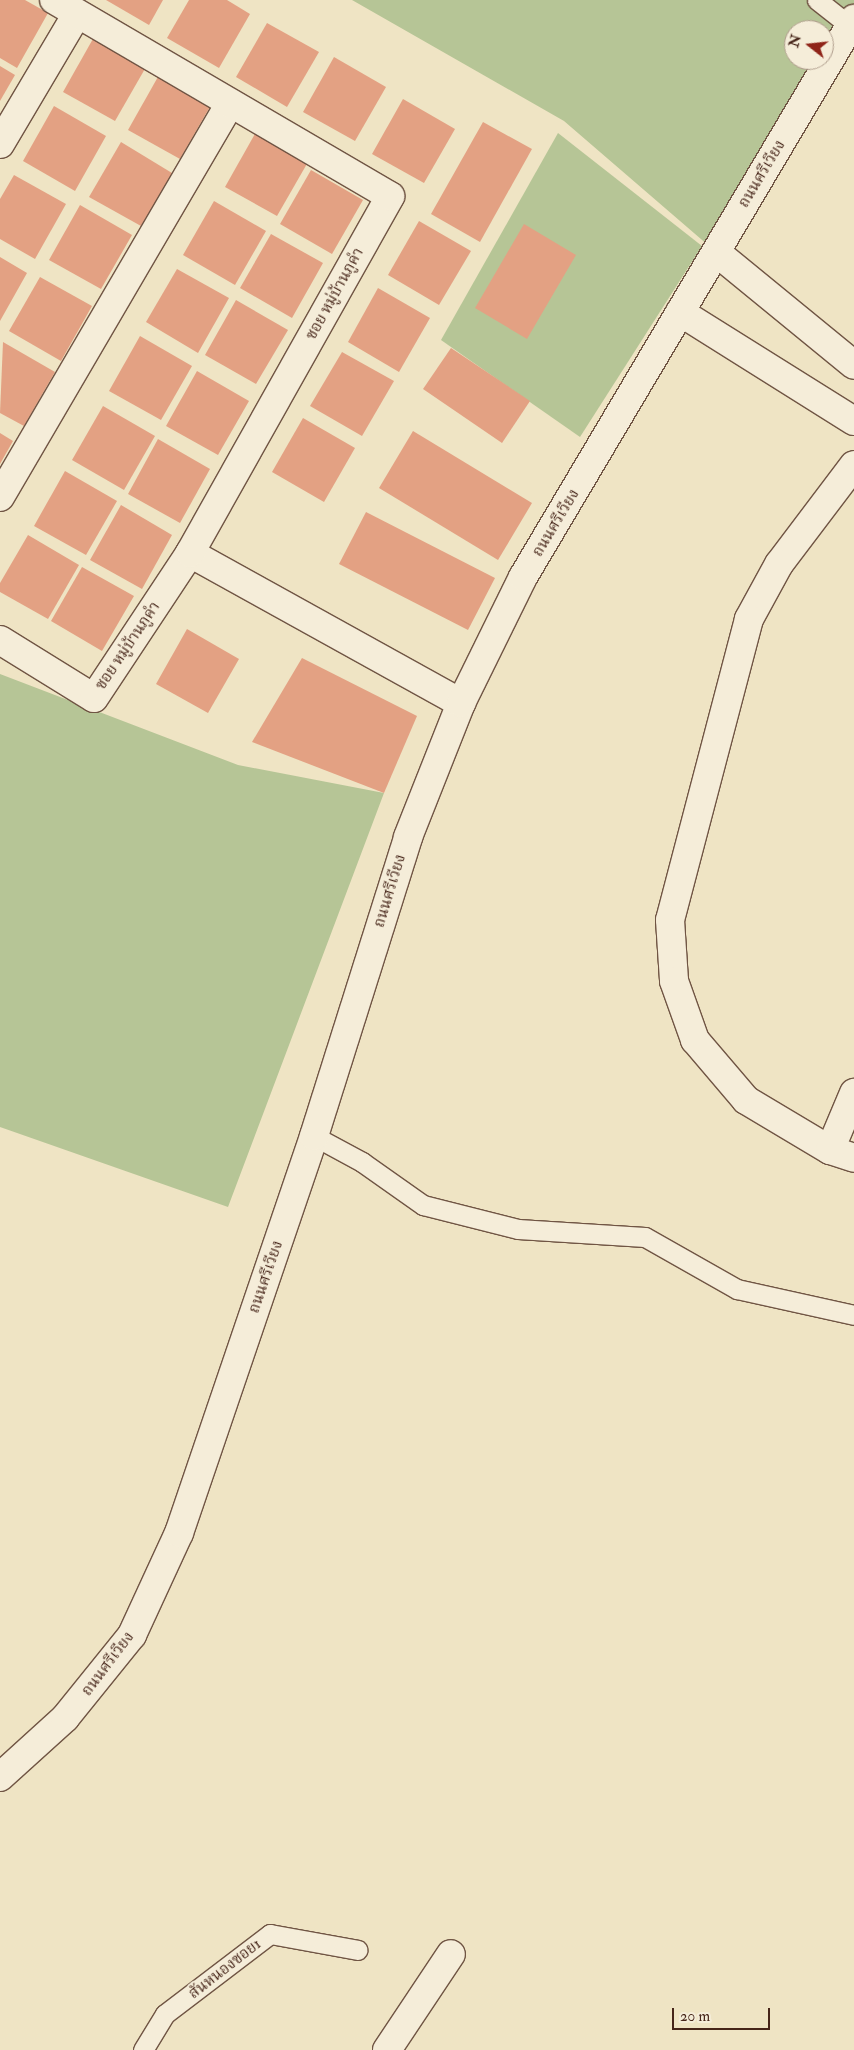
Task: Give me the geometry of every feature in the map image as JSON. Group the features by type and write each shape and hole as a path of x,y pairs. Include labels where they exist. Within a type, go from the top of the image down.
{"street":[{"name":"ซอย หมู่บ้านภูคำ","path":"0,640 94,698 190,553 390,196 54,0"},
{"path":"0,144 77,14"},
{"name":"ถนนศรีเวียง","path":"0,1777 65,1718 132,1634 179,1533 314,1136 408,837 461,703 523,577 853,22"},
{"path":"0,497 230,103"},
{"path":"716,252 854,365"},
{"path":"680,312 854,421"},
{"path":"854,465 779,564 749,619 670,920 674,981 695,1040 746,1100 842,1154 854,1092"},
{"path":"190,553 461,703"},
{"path":"387,2050 452,1954"}],"lane":[{"path":"818,0 853,22"},
{"path":"314,1136 362,1162 423,1205 518,1229 645,1237 737,1289 854,1316"},
{"name":"สันหนองซอย1","path":"143,2050 166,2014 270,1934 358,1950"}],"green space":[{"path":"352,0 854,0 854,19 834,53 834,20 784,20 784,70 824,70 716,252 564,121"},
{"path":"558,133 702,246 580,437 441,340"},
{"path":"0,674 238,765 384,793 228,1207 0,1127"}],"building":[{"path":"0,0 25,0 48,13 17,68 0,58"},
{"path":"106,0 163,0 149,25"},
{"path":"189,0 227,0 250,14 219,68 167,38"},
{"path":"267,23 319,52 287,107 236,77"},
{"path":"94,37 146,67 115,121 63,92"},
{"path":"334,57 386,87 355,141 303,112"},
{"path":"0,66 15,75 0,101"},
{"path":"159,75 211,105 180,159 128,130"},
{"path":"403,99 455,129 424,183 372,154"},
{"path":"54,106 106,136 75,191 23,161"},
{"path":"483,122 532,149 480,242 431,214"},
{"path":"256,132 308,162 277,216 225,187"},
{"path":"121,142 172,173 141,226 89,197"},
{"path":"311,170 363,200 332,254 280,224"},
{"path":"14,175 66,204 35,259 0,239 0,199"},
{"path":"214,201 266,231 235,285 183,255"},
{"path":"80,205 132,235 101,289 49,260"},
{"path":"419,221 471,251 439,305 388,275"},
{"path":"524,224 576,255 527,339 475,308"},
{"path":"271,234 323,263 292,318 240,288"},
{"path":"0,257 27,273 0,321"},
{"path":"177,269 229,298 198,353 146,322"},
{"path":"40,277 92,306 61,361 9,331"},
{"path":"378,288 430,318 399,372 348,342"},
{"path":"236,300 288,330 256,384 205,355"},
{"path":"140,336 192,366 161,420 109,391"},
{"path":"3,342 55,372 24,426 0,413"},
{"path":"451,348 530,401 502,443 423,389"},
{"path":"342,352 394,381 362,436 310,406"},
{"path":"197,371 249,401 218,455 166,426"},
{"path":"103,406 155,436 124,490 72,460"},
{"path":"303,418 355,448 324,502 272,472"},
{"path":"413,431 532,503 498,560 379,488"},
{"path":"0,433 13,441 0,464"},
{"path":"158,439 210,469 180,523 128,494"},
{"path":"65,471 117,501 86,555 34,526"},
{"path":"121,505 172,535 142,589 90,560"},
{"path":"366,512 495,578 468,630 339,564"},
{"path":"28,535 79,565 48,619 0,592 0,583"},
{"path":"82,567 134,596 102,651 51,621"},
{"path":"187,629 239,659 208,713 156,684"},
{"path":"302,658 417,716 384,793 252,742"}]}
